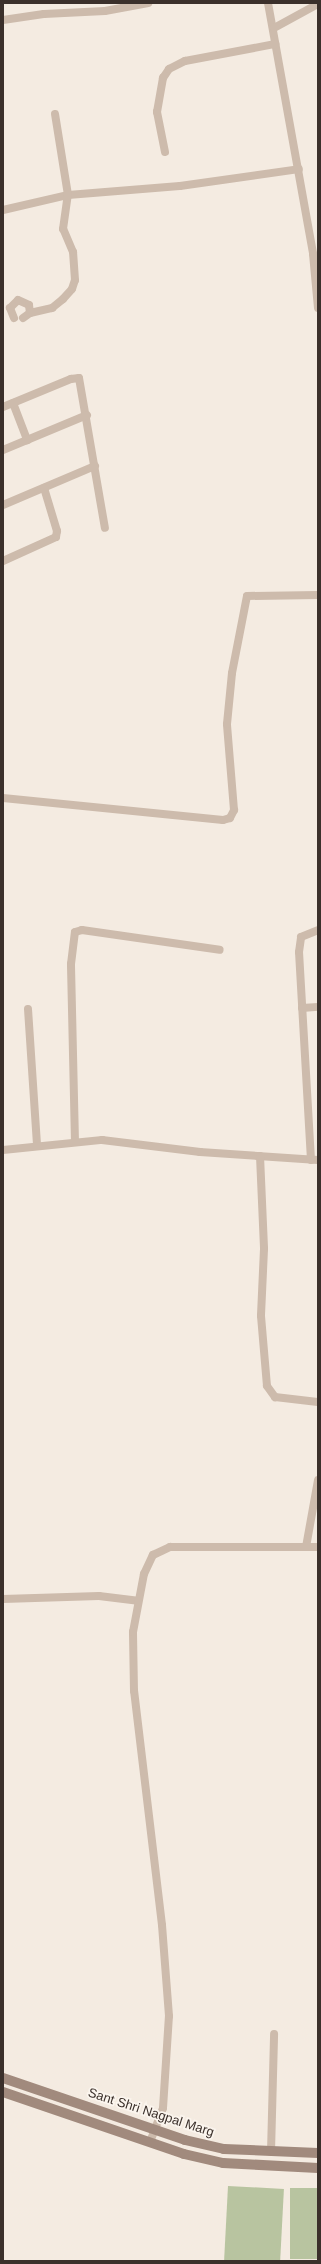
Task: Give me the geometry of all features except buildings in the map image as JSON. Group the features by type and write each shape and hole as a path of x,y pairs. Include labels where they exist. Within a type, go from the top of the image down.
{"street":[{"path":"3,20 44,14 105,12 148,3"},
{"path":"268,3 274,28 275,44 299,169 315,267 318,308"},
{"path":"274,28 318,4"},
{"path":"165,152 157,112 161,82 169,69 184,60 275,44"},
{"path":"14,318 10,308 18,300 29,305 27,315 52,308 68,294 75,280 73,252 64,229 68,196 55,114"},
{"path":"3,210 68,196 180,186 299,169"},
{"path":"3,407 78,377 81,382 87,415 105,528"},
{"path":"13,403 27,440"},
{"path":"3,450 87,415"},
{"path":"3,505 95,466"},
{"path":"3,561 56,537 57,531 44,488"},
{"path":"3,798 223,820 230,818 234,810 227,717 232,673 247,596 318,595"},
{"path":"75,1142 72,964 75,932 82,930 220,950"},
{"path":"3,1150 75,1142 117,1141 200,1152 314,1160 302,1008 300,940 305,934 318,930"},
{"path":"302,1008 318,1007"},
{"path":"28,1009 36,1146"},
{"path":"260,1156 264,1249 261,1316 267,1386 274,1397 318,1402"},
{"path":"306,1547 318,1480"},
{"path":"150,2142 155,2130 166,2090 169,2016 162,1925 134,1691 132,1655 138,1601 149,1560 162,1548 178,1546 318,1547"},
{"path":"3,1599 99,1596 138,1601"},
{"path":"271,2152 274,2034"},
{"name":"Sant Shri Nagpal Marg","path":"3,2078 155,2130 224,2149 318,2153"},
{"name":"Sant Shri Nagpal Marg","path":"3,2092 184,2154 223,2163 318,2168"}],"green space":[{"path":"228,2186 284,2189 280,2261 224,2261"},
{"path":"290,2188 318,2188 318,2259 290,2259"}]}
